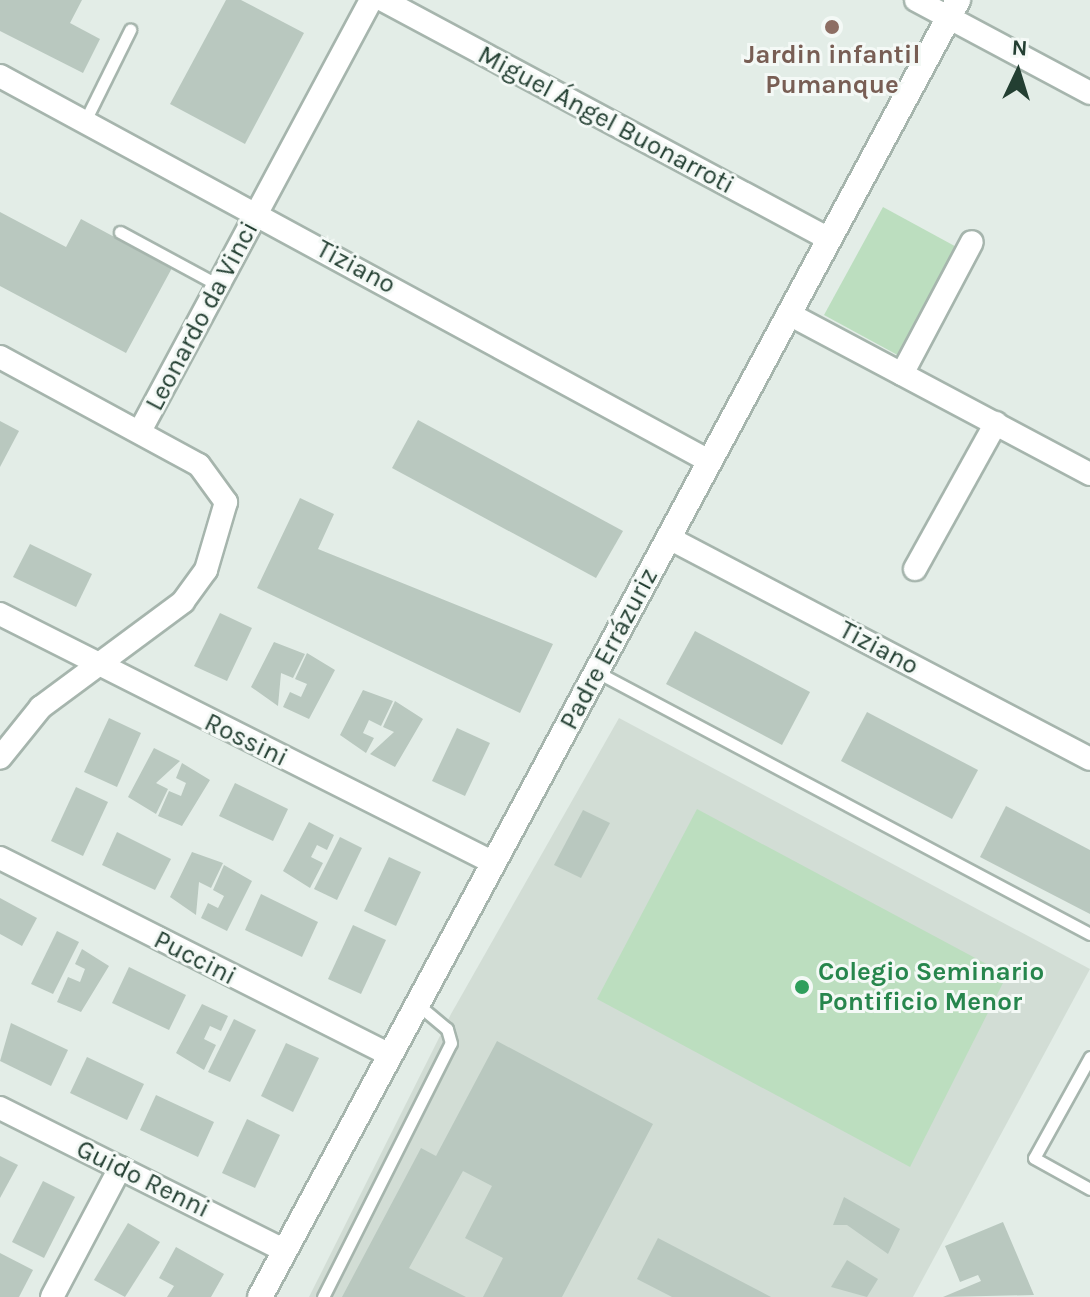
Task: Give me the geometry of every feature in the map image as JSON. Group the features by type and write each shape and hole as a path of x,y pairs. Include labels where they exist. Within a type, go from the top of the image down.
{"street":[{"name":"Leonardo da Vinci","path":"0,758 30,717 101,667 183,602 225,524 217,485 140,431 371,0"},
{"name":"Miguel Ángel Buonarroti","path":"383,0 829,239"},
{"path":"916,0 953,9 1090,93"},
{"name":"Padre Errázuriz","path":"260,1297 953,9"},
{"name":"Tiziano","path":"0,76 709,461"},
{"path":"902,374 972,242"},
{"path":"789,314 1089,472"},
{"path":"0,357 140,431"},
{"path":"915,569 996,423"},
{"name":"Tiziano","path":"669,538 1090,759"},
{"name":"Rossini","path":"0,614 494,863"},
{"name":"Puccini","path":"0,858 390,1055"},
{"name":"Guido Renni","path":"0,1108 285,1251"},
{"path":"52,1297 120,1168"}],"lane":[{"path":"85,121 130,30"},
{"path":"120,232 218,285"},
{"path":"596,672 1090,934"},
{"path":"323,1297 451,1043 447,1029 417,1004"},
{"path":"1090,1057 1034,1158 1090,1189"}],"shaded area":[{"name":"Colegio Seminario Pontificio Menor","path":"619,718 1090,969 913,1297 309,1297 451,1014"}],"green space":[{"path":"883,207 962,250 903,358 824,315"},
{"name":"Colegio Seminario Pontificio Menor","path":"697,809 1007,975 910,1167 597,999"}],"building":[{"path":"0,0 82,0 70,23 100,39 83,73 0,31"},
{"path":"226,0 241,0 304,33 245,144 170,104"},
{"path":"0,212 66,247 81,219 172,268 126,353 0,286"},
{"path":"418,420 623,531 596,578 392,468"},
{"path":"0,421 19,431 0,467"},
{"path":"300,498 334,514 318,549 553,644 520,713 257,588"},
{"path":"30,544 92,574 76,607 13,577"},
{"path":"220,613 252,628 227,681 194,666"},
{"path":"695,631 810,692 782,745 666,684"},
{"path":"274,642 305,654 293,678 281,673 278,706 251,687"},
{"path":"307,653 335,670 309,719 283,707 290,692 301,697 307,684 295,679"},
{"path":"363,690 393,701 381,726 369,720 363,733 374,738 366,753 340,735"},
{"path":"395,701 423,719 395,767 370,754 394,732 383,727"},
{"path":"867,712 978,770 952,819 841,761"},
{"path":"109,718 141,733 117,787 84,772"},
{"path":"457,728 490,743 465,796 432,781"},
{"path":"154,748 180,761 156,783 168,789 156,814 128,797"},
{"path":"182,763 210,780 182,826 158,816 169,791 181,796 186,783 176,778"},
{"path":"235,783 288,809 273,841 219,816"},
{"path":"76,787 108,802 83,856 51,841"},
{"path":"1006,806 1090,850 1090,914 980,857"},
{"path":"583,810 610,823 581,878 554,865"},
{"path":"309,822 334,835 327,850 317,845 311,857 323,863 310,888 283,871"},
{"path":"117,832 171,859 155,890 102,865"},
{"path":"340,837 362,848 337,900 314,889"},
{"path":"192,852 223,863 211,888 199,882 196,915 170,897"},
{"path":"389,857 421,872 396,926 364,911"},
{"path":"224,865 252,881 227,931 201,918 208,903 218,908 224,896 213,890"},
{"path":"261,894 318,922 302,957 245,930"},
{"path":"0,898 37,918 22,946 0,934"},
{"path":"353,925 386,940 361,994 328,979"},
{"path":"57,931 79,942 53,994 31,984"},
{"path":"82,949 109,966 81,1012 57,1002 68,977 80,982 85,969 75,964"},
{"path":"129,967 186,995 169,1030 112,1003"},
{"path":"202,1004 228,1016 221,1031 210,1026 204,1039 216,1045 204,1070 176,1053"},
{"path":"234,1019 256,1030 230,1082 208,1072"},
{"path":"11,1023 68,1050 51,1086 0,1061"},
{"path":"497,1041 653,1124 562,1297 483,1297 503,1258 465,1238 492,1186 463,1171 409,1268 466,1297 342,1297 421,1148 436,1156"},
{"path":"286,1043 319,1058 293,1112 261,1096"},
{"path":"87,1057 144,1084 127,1120 70,1093"},
{"path":"156,1095 214,1122 198,1157 140,1130"},
{"path":"247,1119 280,1135 255,1188 222,1173"},
{"path":"0,1156 18,1165 0,1198"},
{"path":"43,1181 75,1197 44,1258 12,1242"},
{"path":"844,1197 900,1229 888,1254 847,1225 833,1225"},
{"path":"1003,1222 1034,1295 943,1297 981,1281 978,1275 960,1282 945,1246"},
{"path":"128,1223 160,1242 125,1297 94,1280"},
{"path":"658,1238 771,1297 672,1297 637,1279"},
{"path":"176,1247 224,1274 211,1297 167,1297 174,1286 159,1278"},
{"path":"0,1253 33,1270 19,1297 0,1297"},
{"path":"847,1260 878,1279 867,1297 831,1287"}],"place":[{"name":"Jardin infantil Pumanque","path":"832,27"},
{"name":"Colegio Seminario Pontificio Menor","path":"802,987"}]}
